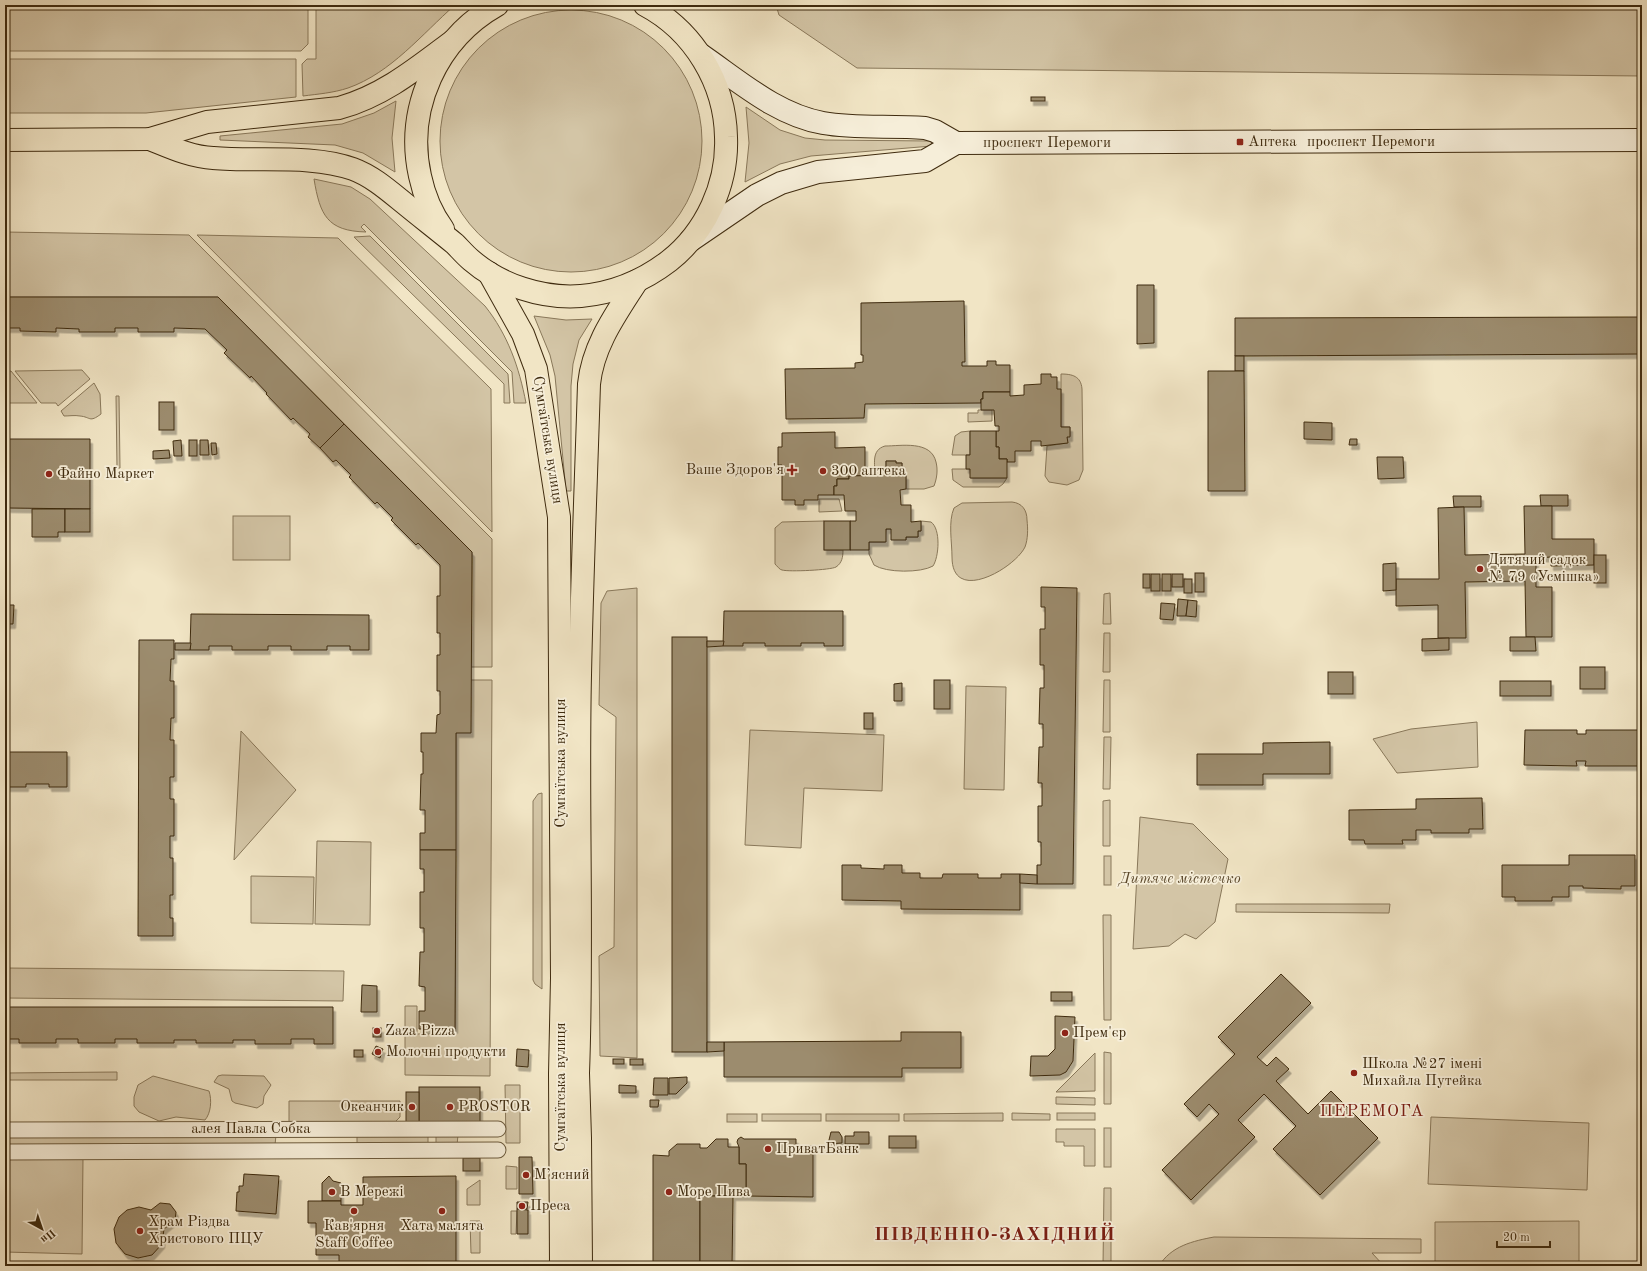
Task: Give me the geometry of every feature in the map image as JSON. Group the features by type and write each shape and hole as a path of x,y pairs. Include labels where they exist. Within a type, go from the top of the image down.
{"main road":[{"path":"5,140 150,140 207,122 332,109 358,103 396,82 452,41 468,25 497,5"},
{"path":"150,140 200,157 320,162 352,169 378,182 455,245 471,260 489,273 515,286 551,295 573,296 595,295 617,290 657,270 674,257 690,241 703,223 713,204 724,168 726,139 724,116 720,95 712,74 701,55 687,38 671,22 645,5"},
{"path":"452,41 439,59 421,100 417,121 416,143 422,187 438,221 455,245"},
{"path":"701,55 766,100 798,117 838,125 925,128 935,131 956,143"},
{"name":"проспект Перемоги","path":"956,143 1642,140"},
{"path":"690,241 756,195 781,183 818,172 925,161 956,143"},
{"name":"Сумгаїтська вулиця","path":"489,273 524,334 536,369 559,517 562,978 560,1074 561,1266"},
{"name":"Сумгаїтська вулиця","path":"581,1266 578,1073 580,683 584,582 582,536 589,384 591,367 596,350 614,317 637,281"}],"street":[{"name":"алея Павла Собка","path":"5,1130 498,1129"},
{"name":"алея Павла Собка","path":"5,1152 498,1150"}],"green space":[{"path":"5,5 308,5 308,44 301,51 5,51"},
{"path":"316,5 455,5 405,52 378,73 348,88 303,96 302,64 307,59 316,59"},
{"path":"776,5 1642,5 1642,76 857,68 779,15"},
{"path":"558,10 584,10 609,15 633,25 654,39 664,48 673,58 687,79 697,103 702,128 702,154 697,179 687,203 673,224 664,234 654,243 633,257 609,267 584,272 558,272 533,267 509,257 488,243 469,224 455,203 445,179 440,154 440,128 445,103 455,79 469,58 488,39 509,25 533,15"},
{"path":"5,59 296,59 296,97 146,113 5,113"},
{"path":"396,101 392,138 395,172 363,153 335,145 220,140 220,136 342,124 374,113"},
{"path":"746,107 780,130 805,138 825,140 931,141 932,146 811,156 780,164 745,182 749,143"},
{"path":"314,179 351,187 370,199 485,306 500,328 512,352 526,403 514,403 512,372 364,224 361,227 366,232 353,231 342,228 328,219 319,202"},
{"path":"5,232 189,235 492,539 492,667 471,667 472,552 218,297 5,297"},
{"path":"197,235 338,238 491,389 492,532"},
{"path":"370,236 508,374 510,403 504,403 504,384 354,237"},
{"path":"534,316 566,320 592,319 579,340 573,364 571,386 571,491 566,491 555,376 550,355"},
{"path":"82,370 90,379 58,406 56,403 41,403 15,371"},
{"path":"11,371 37,403 8,403 5,405 5,372"},
{"path":"1061,374 1072,375 1078,379 1082,389 1083,470 1079,480 1067,485 1049,482 1045,476 1047,446 1067,443 1067,437 1070,436 1070,427 1061,427"},
{"path":"94,383 100,394 101,414 92,419 78,416 64,416 61,411"},
{"path":"116,396 119,396 120,468 117,468"},
{"path":"978,410 992,410 992,421 968,422 968,413 978,413"},
{"path":"970,431 970,455 952,455 955,436 961,432"},
{"path":"907,445 922,447 928,450 933,455 937,465 937,474 934,486 924,489 906,489 906,475 902,475 902,463 896,463 896,461 886,461 886,475 875,476 874,462 876,454 885,446"},
{"path":"952,469 970,469 971,478 1007,478 999,487 963,487 953,480"},
{"path":"819,499 839,499 842,511 819,512"},
{"path":"1012,502 1021,505 1026,513 1028,534 1025,547 1019,555 998,572 985,578 972,580 962,579 955,571 952,557 951,519 954,508 962,503"},
{"path":"233,516 290,516 290,560 233,560"},
{"path":"824,521 824,550 843,550 840,564 836,567 826,569 786,571 778,568 775,564 775,528 782,522"},
{"path":"921,521 931,522 938,537 937,556 933,566 920,570 895,571 879,568 874,565 869,554 869,542 885,542 886,529 891,529 906,540 906,537 918,537 918,531 921,531"},
{"path":"637,588 637,1058 600,1056 599,956 614,947 616,717 599,705 601,603 607,591"},
{"path":"1110,593 1111,624 1103,624 1104,594"},
{"path":"1104,633 1110,633 1110,672 1103,672"},
{"path":"471,680 492,680 490,1076 405,1075 405,1006 417,1006 417,1034 455,1034 456,733"},
{"path":"1104,680 1110,680 1110,732 1103,732"},
{"path":"966,686 1006,687 1004,790 964,789"},
{"path":"1477,722 1478,767 1397,773 1373,739 1411,729"},
{"path":"750,730 884,735 882,791 804,788 801,848 745,845"},
{"path":"241,731 296,790 234,860"},
{"path":"1104,737 1111,737 1110,789 1103,789"},
{"path":"542,793 542,989 535,984 533,980 533,801 538,794"},
{"path":"1110,800 1110,846 1103,846 1103,801"},
{"name":"Дитяче містечко","path":"1140,817 1193,824 1228,859 1215,922 1196,939 1185,934 1169,946 1133,949"},
{"path":"317,841 371,842 370,925 315,924"},
{"path":"1104,856 1111,856 1111,885 1104,885"},
{"path":"251,876 314,877 313,924 251,923"},
{"path":"1236,904 1390,904 1389,913 1236,912"},
{"path":"1103,915 1111,915 1111,1020 1104,1020"},
{"path":"5,968 344,971 343,1001 5,998"},
{"path":"1104,1052 1111,1053 1111,1104 1104,1104"},
{"path":"1095,1053 1095,1091 1056,1092"},
{"path":"117,1072 117,1080 5,1080 5,1073"},
{"path":"153,1076 209,1091 209,1114 205,1120 176,1117 159,1121 139,1112 134,1106 134,1097 138,1085"},
{"path":"218,1076 264,1076 271,1085 264,1096 263,1104 257,1108 232,1101 229,1089 214,1082"},
{"path":"505,1085 520,1085 520,1143 506,1143"},
{"path":"1056,1097 1095,1098 1095,1105 1056,1104"},
{"path":"289,1101 400,1101 400,1117 394,1123 289,1123"},
{"path":"1003,1113 1003,1121 904,1121 904,1114"},
{"path":"1012,1113 1050,1114 1050,1120 1012,1120"},
{"path":"1057,1113 1095,1113 1095,1120 1057,1120"},
{"path":"727,1114 757,1114 757,1122 727,1122"},
{"path":"762,1114 821,1114 821,1121 762,1121"},
{"path":"826,1114 899,1114 899,1121 826,1121"},
{"path":"1431,1117 1589,1123 1587,1190 1428,1184"},
{"path":"1104,1128 1111,1128 1111,1167 1104,1167"},
{"path":"1056,1129 1095,1129 1095,1166 1084,1166 1084,1146 1064,1146 1064,1142 1056,1142"},
{"path":"276,1135 275,1145 7,1146 5,1136"},
{"path":"357,1135 428,1135 428,1145 357,1145"},
{"path":"436,1135 458,1135 457,1145 436,1145"},
{"path":"5,1158 83,1158 82,1254 5,1252"},
{"path":"506,1166 517,1167 517,1189 506,1189"},
{"path":"480,1180 480,1205 467,1205 467,1189"},
{"path":"1104,1188 1111,1188 1111,1266 1103,1266"},
{"path":"511,1211 517,1211 516,1234 511,1234"},
{"path":"470,1221 480,1221 480,1253 471,1253"},
{"path":"1579,1221 1579,1266 1435,1266 1435,1222"},
{"path":"1214,1237 1421,1239 1421,1253 1372,1253 1384,1266 1159,1266 1164,1259 1176,1249 1198,1240"}],"building":[{"path":"1031,97 1045,97 1045,101 1031,101"},
{"path":"1137,285 1154,285 1154,343 1137,344"},
{"path":"5,297 218,297 344,424 320,448 308,437 310,434 293,418 291,420 251,376 250,378 224,353 227,350 205,329 174,328 174,332 138,332 138,328 115,328 115,332 79,332 79,329 56,328 56,332 20,331 20,328 5,328"},
{"path":"964,301 965,362 962,362 962,366 987,366 987,361 996,361 996,365 1010,365 1010,392 983,392 983,399 981,399 981,403 865,404 864,418 786,419 785,369 855,368 855,363 863,362 863,355 861,355 861,303"},
{"path":"1642,317 1642,354 1235,356 1235,318"},
{"path":"1235,356 1244,356 1244,371 1235,371"},
{"path":"1208,371 1244,371 1245,491 1208,491"},
{"path":"1041,374 1051,374 1051,377 1057,377 1057,389 1061,389 1061,427 1070,427 1070,437 1067,437 1068,443 1041,446 1041,441 1031,441 1031,451 1015,451 1015,462 1007,462 1007,459 999,459 999,447 996,447 996,431 999,431 999,426 995,426 994,410 981,410 981,399 983,399 983,392 1010,392 1010,396 1024,395 1024,385 1041,384"},
{"path":"159,402 174,402 174,430 159,430"},
{"path":"1304,422 1332,423 1332,440 1304,439"},
{"path":"344,424 472,552 471,733 456,733 456,850 420,850 420,833 425,833 425,810 420,810 421,774 423,774 421,733 436,733 437,715 440,714 440,691 437,691 437,655 440,655 440,633 437,633 437,596 440,596 440,565 418,543 416,545 391,520 393,518 377,502 375,504 349,477 351,475 336,460 333,462 320,448"},
{"path":"970,431 996,431 996,447 999,447 999,459 1007,459 1007,478 970,478 970,469 966,469 966,455 970,455"},
{"name":"300 аптека","path":"835,432 835,448 865,447 865,476 849,476 849,479 837,479 837,486 834,486 834,495 818,495 818,500 804,500 804,505 795,505 795,500 782,500 782,465 778,465 778,447 782,447 782,433"},
{"name":"Файно Маркет","path":"8,439 90,439 90,509 8,508"},
{"path":"1350,439 1357,439 1357,445 1349,445"},
{"path":"181,440 182,456 174,456 173,441"},
{"path":"189,440 197,440 197,456 189,456"},
{"path":"200,440 208,440 209,455 200,455"},
{"path":"211,443 216,443 217,454 212,455"},
{"path":"169,450 170,458 153,459 153,451"},
{"path":"1377,457 1403,457 1404,478 1378,479"},
{"path":"886,461 896,461 896,463 902,463 902,475 906,475 906,489 900,490 901,505 911,505 911,522 921,521 921,531 918,531 918,537 906,537 906,540 891,540 891,529 886,529 886,542 869,542 869,550 850,550 850,521 856,521 856,511 845,511 844,495 834,495 834,486 837,486 837,479 849,479 849,476 886,475"},
{"path":"1540,495 1568,495 1568,506 1541,506"},
{"path":"1453,496 1481,496 1481,507 1454,507"},
{"path":"1524,506 1552,506 1552,539 1594,539 1594,565 1551,566 1551,557 1536,558 1536,587 1552,587 1552,637 1526,637 1525,581 1465,582 1466,638 1438,638 1438,605 1396,606 1396,579 1439,579 1438,508 1464,507 1465,555 1525,554"},
{"path":"32,509 65,509 65,532 58,532 58,537 32,537"},
{"path":"65,509 90,509 90,532 65,532"},
{"path":"824,521 850,521 850,550 824,550"},
{"path":"1594,555 1606,555 1606,583 1594,583"},
{"path":"1396,563 1396,590 1383,591 1383,564"},
{"path":"1195,573 1204,573 1204,592 1195,592"},
{"path":"1143,574 1150,574 1150,588 1143,588"},
{"path":"1151,574 1160,574 1160,591 1151,591"},
{"path":"1162,574 1171,574 1171,591 1162,591"},
{"path":"1172,574 1183,574 1183,587 1172,587"},
{"path":"1184,579 1192,579 1192,593 1184,593"},
{"path":"1041,587 1077,588 1073,884 1037,884 1037,865 1041,865 1041,842 1038,842 1038,806 1042,806 1042,783 1038,783 1039,747 1043,747 1043,724 1039,724 1040,688 1044,688 1044,665 1040,665 1040,629 1045,629 1045,607 1041,607"},
{"path":"1178,599 1188,600 1186,616 1177,616"},
{"path":"1188,600 1197,601 1196,617 1186,616"},
{"path":"1161,603 1175,604 1173,620 1160,619"},
{"path":"5,605 14,605 13,624 5,624"},
{"path":"724,611 843,611 843,646 824,646 824,643 801,643 801,646 765,646 765,643 743,643 743,646 723,646"},
{"path":"191,614 369,615 369,650 350,650 350,646 327,646 327,650 291,650 291,646 268,646 268,650 232,650 232,646 209,646 209,650 190,650"},
{"path":"672,637 707,637 707,1052 672,1052"},
{"path":"1510,637 1535,637 1536,651 1510,651"},
{"path":"1449,638 1449,650 1422,651 1422,639"},
{"path":"139,640 174,640 174,659 171,659 170,681 174,681 174,718 171,718 170,740 174,740 174,777 170,777 170,799 174,799 174,836 170,836 170,858 173,858 173,895 170,895 170,918 173,918 173,936 138,936"},
{"path":"707,641 724,641 723,646 707,647"},
{"path":"175,643 191,643 190,650 175,650"},
{"path":"1580,667 1605,667 1605,689 1580,689"},
{"path":"1328,672 1353,672 1353,694 1328,694"},
{"path":"934,680 950,680 950,709 934,709"},
{"path":"1500,681 1551,681 1551,696 1500,696"},
{"path":"902,683 902,701 894,701 894,684"},
{"path":"864,713 873,713 873,729 864,729"},
{"path":"1525,730 1577,730 1577,734 1586,734 1586,730 1638,730 1638,766 1585,766 1586,761 1576,761 1577,766 1524,765"},
{"path":"1330,742 1330,774 1263,774 1263,785 1197,785 1197,754 1263,754 1263,743"},
{"path":"5,752 67,752 67,787 49,787 49,784 26,784 26,787 5,787"},
{"path":"1482,798 1483,829 1469,829 1469,833 1431,833 1431,830 1416,830 1416,840 1402,840 1403,844 1365,844 1364,840 1349,840 1349,810 1416,809 1416,799"},
{"path":"420,850 456,850 455,1029 419,1029 419,1011 425,1011 425,987 419,986 420,952 424,952 424,928 420,928 420,892 424,892 424,869 420,869"},
{"path":"1569,855 1635,855 1635,886 1621,886 1621,889 1569,886 1569,897 1552,897 1552,901 1515,901 1515,897 1502,897 1502,865 1569,865"},
{"path":"842,865 861,865 861,868 884,869 884,865 902,865 902,873 920,873 920,878 942,878 943,874 978,874 978,878 1001,878 1001,874 1020,874 1020,910 901,909 901,901 842,900"},
{"path":"1020,874 1037,875 1037,884 1020,883"},
{"path":"1281,974 1311,1003 1257,1057 1267,1066 1276,1057 1289,1069 1276,1081 1308,1114 1331,1091 1378,1138 1320,1195 1273,1149 1296,1126 1264,1094 1238,1120 1255,1137 1191,1200 1162,1170 1219,1114 1209,1104 1197,1117 1184,1104 1235,1054 1218,1037"},
{"path":"362,985 377,986 377,1012 361,1012"},
{"path":"1051,992 1072,992 1072,1001 1051,1001"},
{"path":"5,1007 333,1007 333,1044 314,1044 314,1039 291,1039 291,1044 255,1044 255,1040 233,1040 233,1043 196,1043 196,1040 174,1040 174,1043 137,1043 137,1039 115,1039 115,1043 78,1043 78,1039 56,1039 56,1043 19,1043 19,1039 5,1039"},
{"name":"Прем'єр","path":"1055,1016 1075,1017 1073,1061 1066,1072 1060,1075 1030,1076 1031,1056 1048,1056 1055,1049"},
{"name":"Zaza Pizza","path":"373,1028 381,1028 381,1037 373,1037"},
{"path":"901,1032 961,1032 961,1068 902,1068 902,1077 724,1077 724,1042 901,1041"},
{"path":"707,1042 724,1042 724,1051 707,1052"},
{"name":"Молочні продукти","path":"376,1046 383,1049 380,1058 372,1054"},
{"path":"517,1049 529,1050 528,1067 516,1066"},
{"path":"354,1050 363,1050 363,1057 354,1057"},
{"path":"613,1059 624,1059 624,1064 613,1064"},
{"path":"630,1059 643,1059 643,1065 630,1065"},
{"path":"687,1077 687,1083 676,1094 669,1094 669,1078"},
{"path":"654,1078 668,1078 668,1095 653,1095"},
{"path":"619,1085 636,1086 636,1093 619,1093"},
{"name":"PROSTOR","path":"419,1087 480,1087 480,1122 419,1122"},
{"name":"Океанчик","path":"406,1092 419,1092 419,1122 406,1122"},
{"path":"650,1100 659,1100 658,1107 650,1107"},
{"path":"831,1132 839,1132 842,1137 842,1143 828,1144"},
{"path":"854,1132 869,1132 869,1144 845,1144 845,1136 854,1136"},
{"path":"889,1136 916,1136 916,1148 889,1148"},
{"path":"741,1137 744,1139 796,1139 796,1146 813,1146 813,1197 746,1196 746,1164 739,1164 739,1147 737,1142"},
{"path":"716,1139 728,1139 728,1147 739,1147 739,1164 746,1164 746,1196 700,1196 700,1266 653,1266 653,1155 669,1156 669,1151 677,1144 700,1144 700,1148 707,1148"},
{"name":"М’ясний","path":"519,1157 532,1157 533,1194 519,1194"},
{"path":"463,1158 480,1158 480,1171 463,1171"},
{"path":"244,1174 279,1176 276,1214 236,1211 237,1192 239,1192 239,1186 243,1186"},
{"name":"В Мережі","path":"329,1176 333,1181 341,1183 341,1201 322,1201 322,1183"},
{"path":"456,1176 456,1266 339,1266 339,1255 316,1255 316,1223 308,1223 308,1201 341,1201 341,1205 363,1205 363,1177"},
{"path":"700,1196 733,1196 732,1266 700,1266"},
{"name":"Преса","path":"517,1202 528,1202 527,1209 517,1209"},
{"name":"Храм Різдва Христового ПЦУ","path":"160,1203 170,1204 176,1212 175,1220 164,1229 162,1244 152,1255 138,1258 125,1254 116,1243 114,1229 119,1217 127,1210 139,1207 151,1210"},
{"path":"517,1209 528,1210 528,1234 517,1234"}],"place":[{"name":"Аптека","path":"1240,142"},
{"name":"Ваше Здоров'я","path":"792,470"},
{"name":"300 аптека","path":"823,471"},
{"name":"Файно Маркет","path":"49,474"},
{"name":"Дитячий садок № 79 «Усмішка»","path":"1480,569"},
{"name":"Zaza Pizza","path":"377,1031"},
{"name":"Прем'єр","path":"1065,1033"},
{"name":"Молочні продукти","path":"378,1052"},
{"name":"Школа №27 імені Михайла Путейка","path":"1354,1073"},
{"name":"Океанчик","path":"412,1107"},
{"name":"PROSTOR","path":"450,1107"},
{"name":"ПриватБанк","path":"768,1149"},
{"name":"М’ясний","path":"526,1175"},
{"name":"В Мережі","path":"332,1192"},
{"name":"Море Пива","path":"669,1192"},
{"name":"Преса","path":"522,1206"},
{"name":"Кав'ярня Staff Coffee","path":"354,1211"},
{"name":"Хата малята","path":"442,1211"},
{"name":"Храм Різдва Христового ПЦУ","path":"140,1231"}],"district":[{"name":"ПЕРЕМОГА","path":"1372,1111"},
{"name":"ПІВДЕННО-ЗАХІДНИЙ","path":"995,1235"}]}
